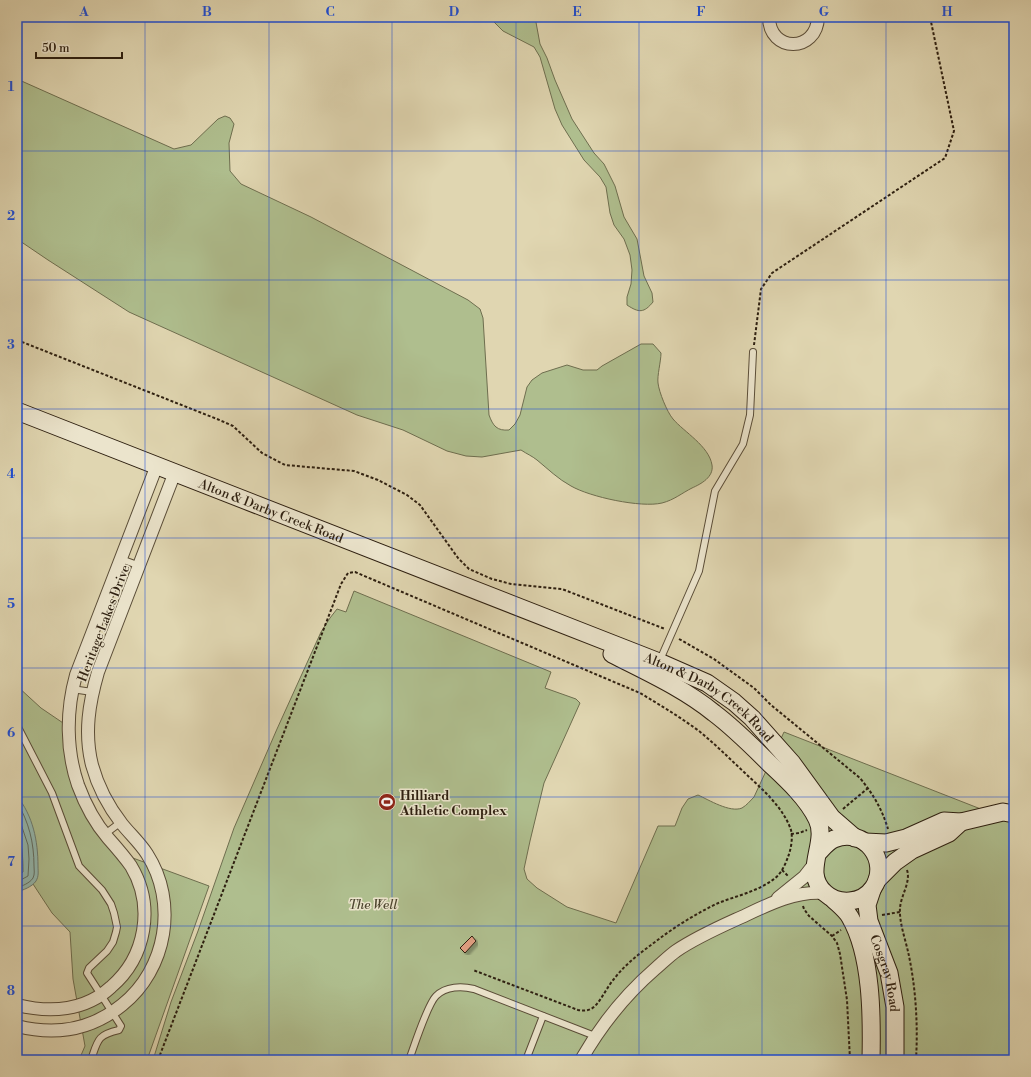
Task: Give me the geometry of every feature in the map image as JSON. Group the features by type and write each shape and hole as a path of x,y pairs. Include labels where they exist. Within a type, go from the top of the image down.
{"main road":[{"name":"Alton & Darby Creek Road","path":"17,411 660,662 707,683 734,702 752,718 792,763 832,818 860,840"},
{"name":"Alton & Darby Creek Road","path":"525,609 670,683 714,713 786,779 809,806 818,820 820,829 816,858"},
{"path":"961,822 949,832 912,850 895,862 864,897 854,901 843,902 829,896 818,884 814,874 816,858 825,845 834,839 844,837 886,843 906,838 944,820 961,822 1003,812 1014,814"},
{"path":"860,840 872,849 878,859 879,870 874,885"},
{"name":"Cosgray Road","path":"874,885 867,905 868,921 889,973 895,1007 895,1060"},
{"name":"Cosgray Road","path":"829,896 849,915 858,934 866,967 870,1001 872,1036 871,1060"}],"street":[{"path":"769,17 773,34 779,40 795,44 810,38 816,31 818,17"},
{"name":"Heritage Lakes Drive","path":"17,1005 39,1010 60,1009 92,1001 119,980 133,962 141,942 144,923 143,899 140,887 126,859 98,824 84,798 73,766 68,720 72,690 81,660 157,465"},
{"name":"Heritage Lakes Drive","path":"17,1026 46,1031 68,1029 98,1021 132,996 145,981 159,951 165,914 161,888 147,855 106,800 96,778 87,730 92,692 175,472"},
{"path":"773,902 804,877 816,858"},
{"path":"581,1060 595,1036 612,1012 637,985 675,952 703,935 773,902 800,894 815,892 829,896"}],"lane":[{"path":"660,662 699,571 715,491 743,444 750,415 753,352"},
{"path":"120,559 140,566"},
{"path":"72,690 92,692"},
{"path":"17,725 52,793 79,866 102,890 114,913 116,932 113,942 107,951 88,971 88,975 121,1026 121,1029 99,1038 91,1060"},
{"path":"105,834 121,822"},
{"path":"409,1060 430,1005 435,997 443,991 464,987 474,988 595,1036"},
{"path":"526,1060 543,1016"}],"path":[{"path":"753,352 761,289 772,273 945,158 954,131 930,17"},
{"path":"17,340 218,419 233,426 262,453 285,465 354,471 378,480 407,495 420,505 458,558 469,569 492,579 511,584 562,589 672,632 675,636 714,659 754,688 771,705 860,778 880,805 889,833"},
{"path":"158,1060 338,591 348,573 355,572 640,693 664,707 699,731 770,797 785,818 791,834 792,840 786,863 775,879 765,885 716,904 664,935 618,974 595,1007 590,1010 578,1010 473,970"},
{"path":"842,809 868,788"},
{"path":"791,834 799,834 812,828"},
{"path":"907,869 909,875 902,895 900,912 915,995 916,1060"},
{"path":"803,905 809,916 832,936 837,943 847,1000 850,1060"},
{"path":"881,915 900,912"},
{"path":"832,936 846,926"}],"green space":[{"path":"489,17 535,17 540,44 572,119 594,153 604,164 615,186 624,217 637,239 644,276 652,293 653,302 644,310 641,311 627,305 632,270 630,255 624,239 614,225 610,213 606,187 600,177 584,160 562,125 555,109 540,57 534,47 503,31"},
{"path":"17,79 174,149 191,145 218,119 225,116 230,118 234,124 229,143 230,171 241,184 311,217 468,300 480,309 483,318 489,415 492,422 498,429 509,430 515,424 520,415 527,387 532,380 542,373 567,365 583,370 597,370 641,344 653,344 661,353 658,383 666,407 673,419 696,440 706,452 712,465 711,473 706,480 662,503 629,503 603,498 580,490 566,483 521,450 482,457 466,456 447,451 403,430 357,415 129,312 17,239"},
{"name":"The Well","path":"354,591 551,672 545,688 576,699 580,703 544,783 524,869 527,879 537,888 567,907 616,923 658,826 675,826 682,808 688,799 698,795 714,803 732,809 744,807 754,797 784,732 1014,822 1014,1060 153,1060 171,1002 198,931 234,828 321,632 337,609 346,612"},
{"path":"17,686 41,708 69,727 78,785 122,854 209,886 147,1060 79,1060 85,1046 73,979 70,932 52,913 33,884 17,892"}],"water":[{"path":"17,796 27,812 34,829 38,857 38,877 32,885 17,892"}],"building":[{"path":"472,936 476,941 465,953 460,948"}],"place":[{"name":"Hilliard Athletic Complex","path":"387,802"}]}
